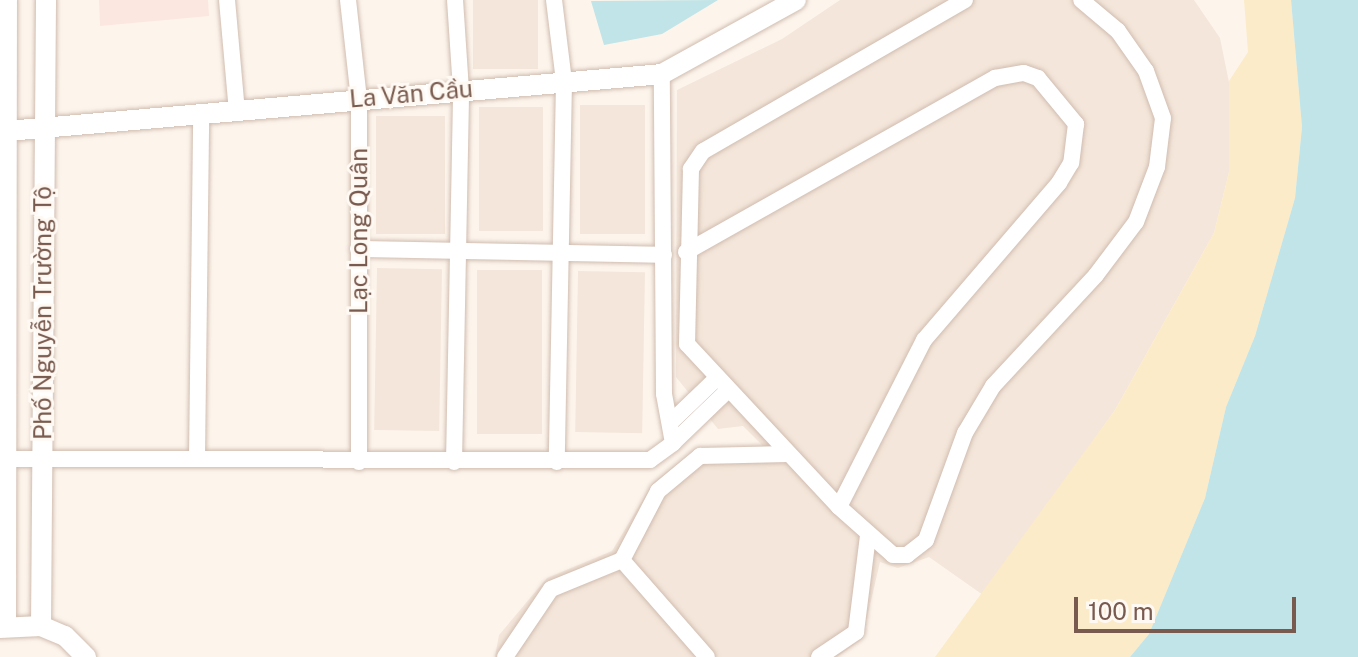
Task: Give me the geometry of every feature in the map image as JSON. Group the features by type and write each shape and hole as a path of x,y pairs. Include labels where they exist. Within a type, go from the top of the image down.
{"street":[{"name":"Phố Nguyễn Trường Tộ","path":"3,627 7,0"},
{"name":"Phố Nguyễn Trường Tộ","path":"41,626 46,0"},
{"path":"227,0 237,111"},
{"name":"Lạc Long Quân","path":"348,0 359,99 359,462"},
{"path":"454,462 461,90 455,0"},
{"path":"554,0 564,82 557,462"},
{"name":"La Văn Cầu","path":"7,131 662,74 796,0"},
{"path":"965,0 703,151 691,169 686,252 687,344 839,507 893,555 918,550 965,433 993,386 1096,275 1136,222 1157,167 1163,118 1146,71 1118,31 1081,0"},
{"path":"686,252 1011,73 1024,73 1049,85 1076,124 1071,163 1059,183 924,340 839,507"},
{"path":"662,74 664,394 673,443"},
{"path":"197,459 201,114"},
{"path":"358,249 664,255"},
{"path":"670,423 723,384"},
{"path":"3,459 359,462 650,460 673,443 723,384"},
{"path":"505,657 551,589 622,560 658,491 700,456 788,454"},
{"path":"819,657 856,632 868,535"},
{"path":"622,560 707,657"},
{"path":"3,627 41,626 65,636 86,657"}],"shaded area":[{"path":"99,0 208,0 209,16 100,26"},
{"path":"473,0 538,0 538,69 473,69"},
{"path":"840,0 1194,0 1220,38 1232,97 1229,172 1214,233 1115,410 983,595 929,557 898,568 880,562 862,639 837,657 495,657 499,635 547,578 612,551 653,483 696,449 763,446 743,426 718,429 676,377 677,90 782,39"},
{"path":"580,105 645,105 645,234 580,234"},
{"path":"479,107 543,107 543,231 479,231"},
{"path":"376,116 445,116 445,234 376,234"},
{"path":"377,268 442,269 439,431 374,430"},
{"path":"477,270 542,270 542,434 477,434"},
{"path":"578,271 645,272 642,433 575,432"}],"sand":[{"path":"1244,0 1291,0 1302,127 1295,198 1255,336 1226,407 1205,498 1149,634 1130,657 935,657 1115,410 1214,233 1229,172 1229,81 1248,52"}],"water":[{"path":"718,0 662,34 604,45 591,1"},
{"path":"1291,0 1358,0 1358,657 1130,657 1149,634 1205,498 1226,407 1255,336 1295,198 1302,127"}]}
